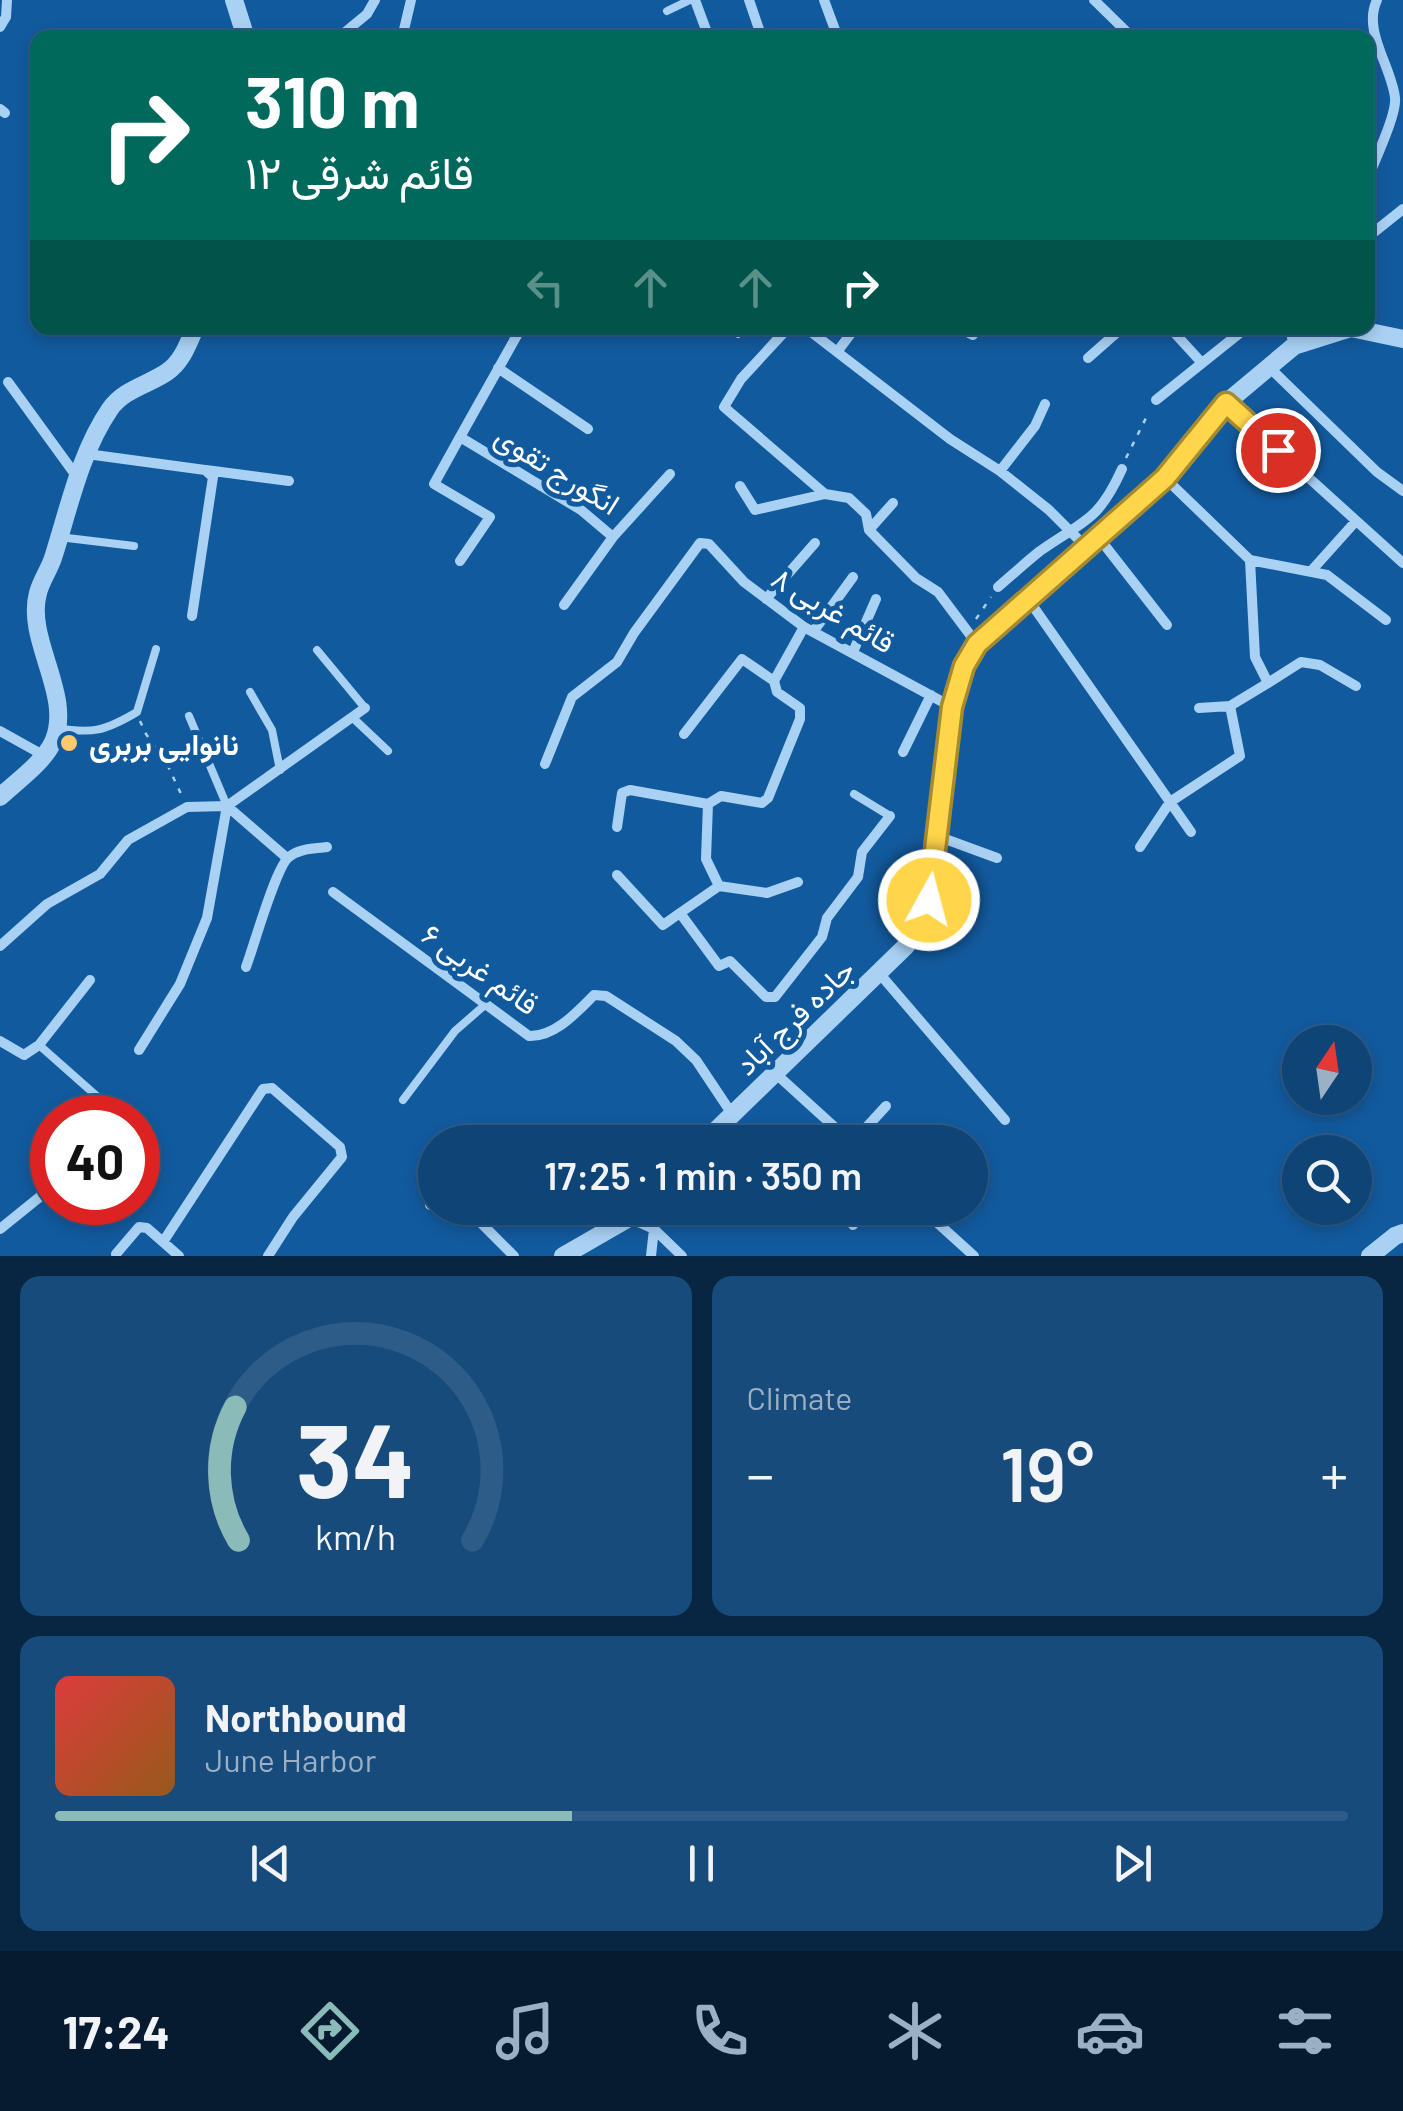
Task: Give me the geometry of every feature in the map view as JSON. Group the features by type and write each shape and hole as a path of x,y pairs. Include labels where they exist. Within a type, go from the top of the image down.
{"street":[{"path":"0,27 6,17 7,0"},
{"path":"234,0 243,30"},
{"path":"348,30 367,14 376,0"},
{"path":"404,30 411,0"},
{"path":"692,0 705,30"},
{"path":"749,0 759,30"},
{"path":"824,0 835,30"},
{"path":"1094,0 1125,30"},
{"path":"1375,30 1373,8 1377,0"},
{"path":"1375,33 1396,101 1375,160"},
{"path":"1375,231 1403,209"},
{"name":"جاده فرج آباد","path":"1375,333 1403,339"},
{"path":"0,797 43,755 56,728 54,692 34,618 38,592 77,478 111,407 127,393 170,371 192,335"},
{"name":"انگورج تقوی","path":"517,335 460,437 581,510 613,537 670,474"},
{"path":"782,335 741,379 724,407 825,494"},
{"path":"815,335 950,438 1000,471 1049,510 1071,534 1093,543 1166,625"},
{"path":"837,352 850,335"},
{"path":"1088,358 1114,335"},
{"path":"1176,335 1202,363"},
{"path":"1156,400 1237,335"},
{"name":"جاده فرج آباد","path":"721,1125 906,946 929,900 952,707 972,637 1028,599 1165,478 1226,403 1269,366 1292,336"},
{"path":"1269,366 1377,472 1403,490"},
{"path":"498,368 588,429"},
{"path":"8,382 77,478"},
{"path":"1226,403 1403,563"},
{"path":"1000,471 1035,426 1045,404"},
{"path":"460,437 434,484 490,517 460,561"},
{"path":"87,454 289,481"},
{"path":"998,587 1042,550 1092,517 1110,495 1122,468"},
{"path":"192,616 213,477 205,470"},
{"path":"1165,478 1250,560 1327,575 1386,620"},
{"path":"740,486 755,510 825,494 849,498 866,514 869,530 916,578 938,592 972,637"},
{"path":"869,530 893,503"},
{"path":"1312,570 1356,521"},
{"path":"564,606 613,537"},
{"path":"766,599 814,542"},
{"name":"قائم غربی ۸","path":"545,764 572,697 617,662 700,543 710,544 744,582 809,629 952,707"},
{"path":"1250,560 1255,657 1268,682"},
{"path":"774,681 809,629 852,577"},
{"path":"853,652 876,599"},
{"path":"1028,599 1191,832"},
{"path":"618,827 622,793 630,790 708,804 721,796 762,803 768,798 800,719 800,708 777,692 774,681 742,659 684,734"},
{"path":"1199,708 1230,706 1300,662 1320,664 1356,686"},
{"path":"903,752 931,695"},
{"path":"1140,847 1170,802 1240,756 1230,706"},
{"path":"0,946 48,904 100,874 128,840 187,807 227,806 365,708"},
{"path":"0,731 43,755"},
{"path":"708,804 706,859 719,886"},
{"path":"227,806 287,858"},
{"path":"139,1050 180,984 207,918 227,806"},
{"path":"680,913 719,966 730,961 766,997 775,998 822,937 827,918 858,877 862,852 890,816"},
{"path":"937,836 997,858"},
{"path":"246,966 277,875 287,858 301,850 327,847"},
{"path":"617,875 664,925 719,886 767,893 798,882"},
{"name":"قائم غربی ۶","path":"332,892 530,1036 539,1036 572,1017 594,995 606,996 676,1041 696,1060 732,1114"},
{"path":"878,972 1005,1120"},
{"path":"0,1042 24,1054 39,1045 90,980"},
{"path":"774,1072 832,1125"},
{"path":"163,1242 264,1090 272,1088 340,1147 342,1157 293,1217 268,1256"},
{"path":"868,1125 886,1106"},
{"path":"0,1229 30,1204"},
{"path":"483,1225 514,1256"},
{"path":"562,1256 614,1225"},
{"path":"649,1225 682,1256"},
{"path":"941,1225 974,1256"},
{"path":"116,1254 139,1227 146,1228 180,1256"},
{"path":"651,1256 654,1229"},
{"path":"1370,1256 1403,1233"},
{"path":"952,1256 962,1245"}],"lane":[{"path":"667,11 692,0"},
{"path":"59,537 134,546"},
{"path":"56,728 106,730 136,712 156,650"},
{"path":"317,650 365,708"},
{"path":"250,692 272,730 280,770"},
{"path":"189,716 227,806"},
{"path":"353,718 388,751"},
{"path":"854,794 890,816"},
{"path":"403,1100 455,1031 486,1004"},
{"path":"39,1045 96,1095"}],"path":[{"path":"1122,468 1136,433 1156,400"},
{"path":"972,637 998,587"},
{"path":"136,712 146,734 168,764 187,807"}],"place":[{"name":"نانوایی بربری","path":"69,743"}],"route":[{"path":"929,900 952,707 964,666 977,644 1165,478 1226,403 1278,450"}]}
